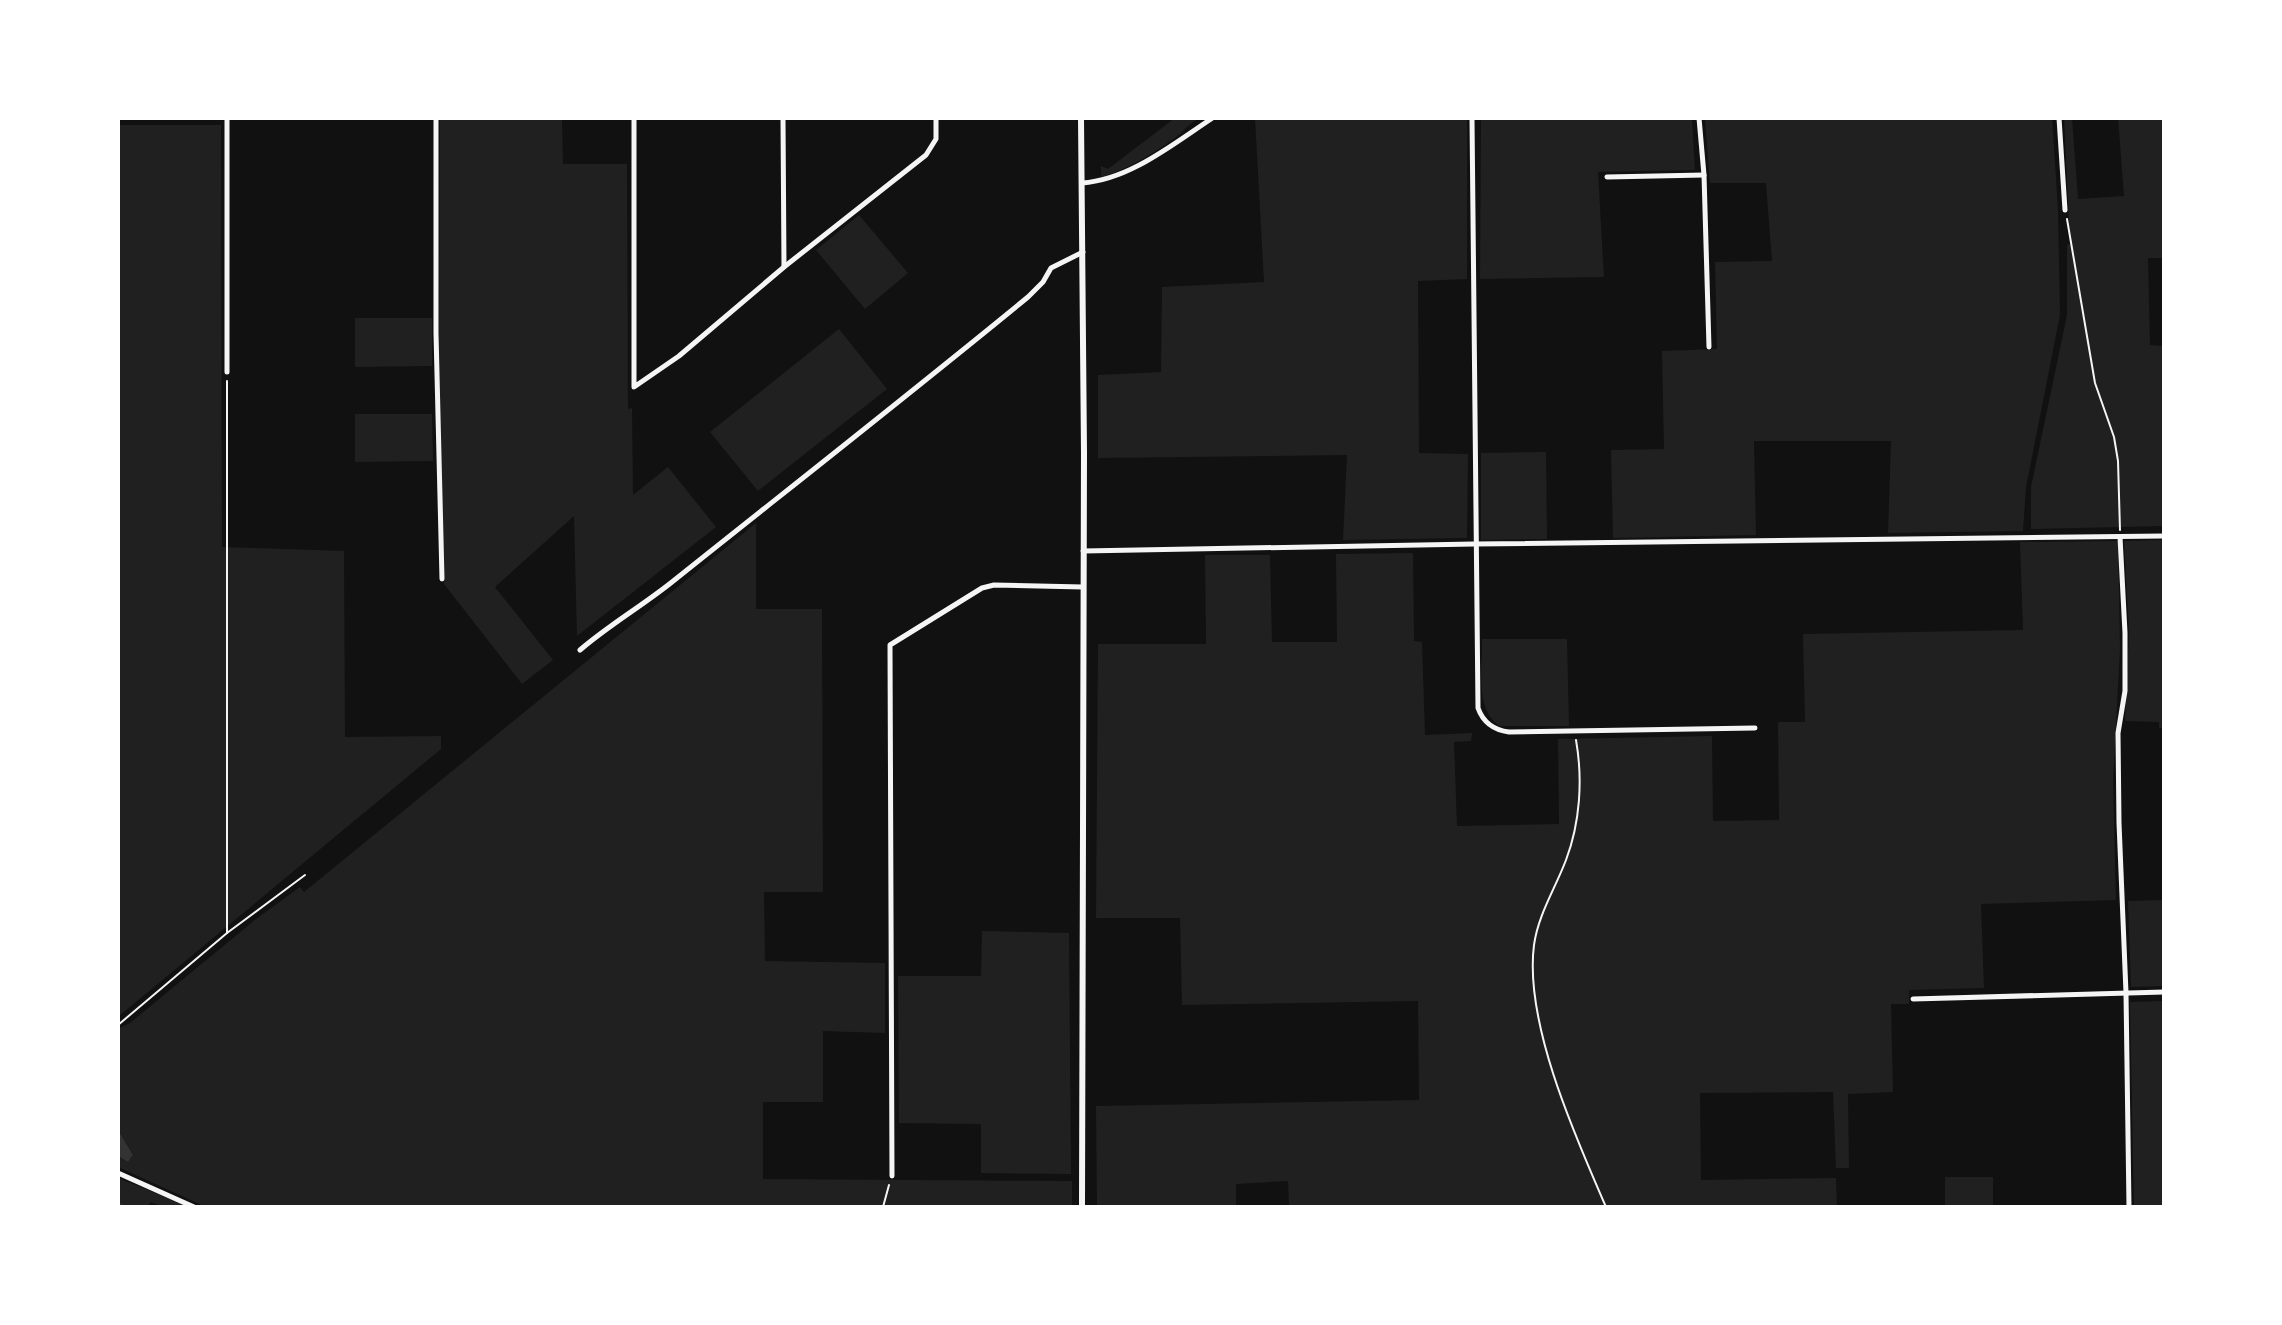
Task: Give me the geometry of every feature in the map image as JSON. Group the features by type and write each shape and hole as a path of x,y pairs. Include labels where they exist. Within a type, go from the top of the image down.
{"street":[{"path":"227,118 227,372"},
{"path":"436,118 436,389 442,579"},
{"path":"634,118 634,387 679,356 784,267 926,155 936,139 936,118"},
{"path":"783,118 784,267"},
{"path":"1081,118 1082,1207"},
{"path":"1472,118 1474,544 1480,714 1487,723 1501,731 1755,728"},
{"path":"1699,118 1704,175 1709,347"},
{"path":"2059,118 2065,210"},
{"path":"1082,183 1095,182 1125,171 1211,119"},
{"path":"1607,177 1704,175"},
{"path":"580,650 597,635 648,602 876,422 1016,307 1043,282 1051,268 1083,252"},
{"path":"1083,551 2164,536"},
{"path":"2120,537 2125,691 2118,733 2119,823 2126,993 2129,1207"},
{"path":"892,1176 890,645 982,588 994,585 1083,587"},
{"path":"1913,999 2164,992"},
{"path":"118,1173 194,1207"}],"path":[{"path":"2065,210 2095,383 2116,449 2120,537"},
{"path":"227,372 227,933"},
{"path":"1574,732 1580,791 1575,829 1566,860 1540,918 1532,971 1536,1007 1558,1083 1606,1207"},
{"path":"118,1025 227,933 305,875"},
{"path":"883,1207 892,1176"}],"shaded area":[{"path":"440,118 562,118 563,164 627,164 628,409 632,408 633,495 668,467 716,527 577,636 574,516 495,587 553,660 522,684 444,584 439,371"},
{"path":"1175,118 1200,118 1149,155 1101,177 1101,166 1108,169"},
{"path":"1255,118 1467,118 1467,279 1418,281 1419,453 1468,454 1467,538 1343,540 1347,455 1098,458 1098,375 1161,372 1162,287 1264,282"},
{"path":"1481,118 1692,118 1695,170 1598,172 1604,277 1480,279"},
{"path":"1705,118 2052,118 2060,315 2026,487 2023,531 1888,533 1891,441 1754,441 1756,535 1613,538 1611,450 1664,449 1662,351 1717,349 1715,262 1772,261 1766,183 1710,183"},
{"path":"2064,118 2072,118 2078,199 2124,196 2118,118 2164,118 2164,258 2148,258 2150,345 2164,346 2164,526 2031,529 2031,487 2067,315 2067,245 2070,244"},
{"path":"118,125 221,125 222,547 344,551 345,737 441,736 441,749 119,1016"},
{"path":"859,215 908,273 865,309 816,250"},
{"path":"355,318 432,318 432,366 355,367"},
{"path":"839,329 887,389 758,491 710,432"},
{"path":"355,414 432,414 433,461 355,462"},
{"path":"1546,452 1547,539 1481,540 1481,453"},
{"path":"756,523 756,609 822,609 823,892 764,892 765,961 885,963 885,1033 823,1031 823,1102 763,1102 763,1179 1072,1181 1072,1207 206,1207 118,1167 118,1156 128,1162 133,1155 118,1130 118,1029 130,1023 256,919 300,887 304,892"},
{"path":"2164,540 2164,728 2159,728 2159,722 2125,721 2129,632 2124,541"},
{"path":"2118,541 2120,649 2113,781 2116,900 1981,904 1984,988 1909,990 1909,1004 1891,1004 1893,1092 1848,1094 1849,1168 1836,1168 1833,1092 1700,1093 1701,1180 1836,1178 1837,1207 1289,1207 1288,1181 1236,1184 1236,1207 1097,1207 1096,1106 1419,1100 1418,1001 1182,1005 1180,918 1096,918 1098,644 1206,644 1205,555 1270,555 1272,642 1337,642 1336,554 1413,553 1414,641 1422,642 1425,735 1472,733 1471,741 1454,742 1457,826 1559,824 1558,739 1712,736 1713,821 1779,820 1778,722 1805,722 1803,634 2023,630 2020,542"},
{"path":"1482,639 1567,639 1569,726 1500,726 1492,719 1483,699"},
{"path":"2164,900 2164,986 2131,987 2128,901"},
{"path":"982,931 1069,933 1071,1174 981,1173 981,1124 899,1123 898,976 981,976"},
{"path":"2164,1001 2164,1207 2134,1207 2130,1002"},
{"path":"118,1130 133,1155 128,1162 118,1156"},
{"path":"1945,1177 1993,1177 1993,1207 1945,1207"},
{"path":"118,1178 187,1207 163,1207 151,1202 147,1207 118,1207"}],"waterway":[{"path":"118,1204 124,1207"}]}
